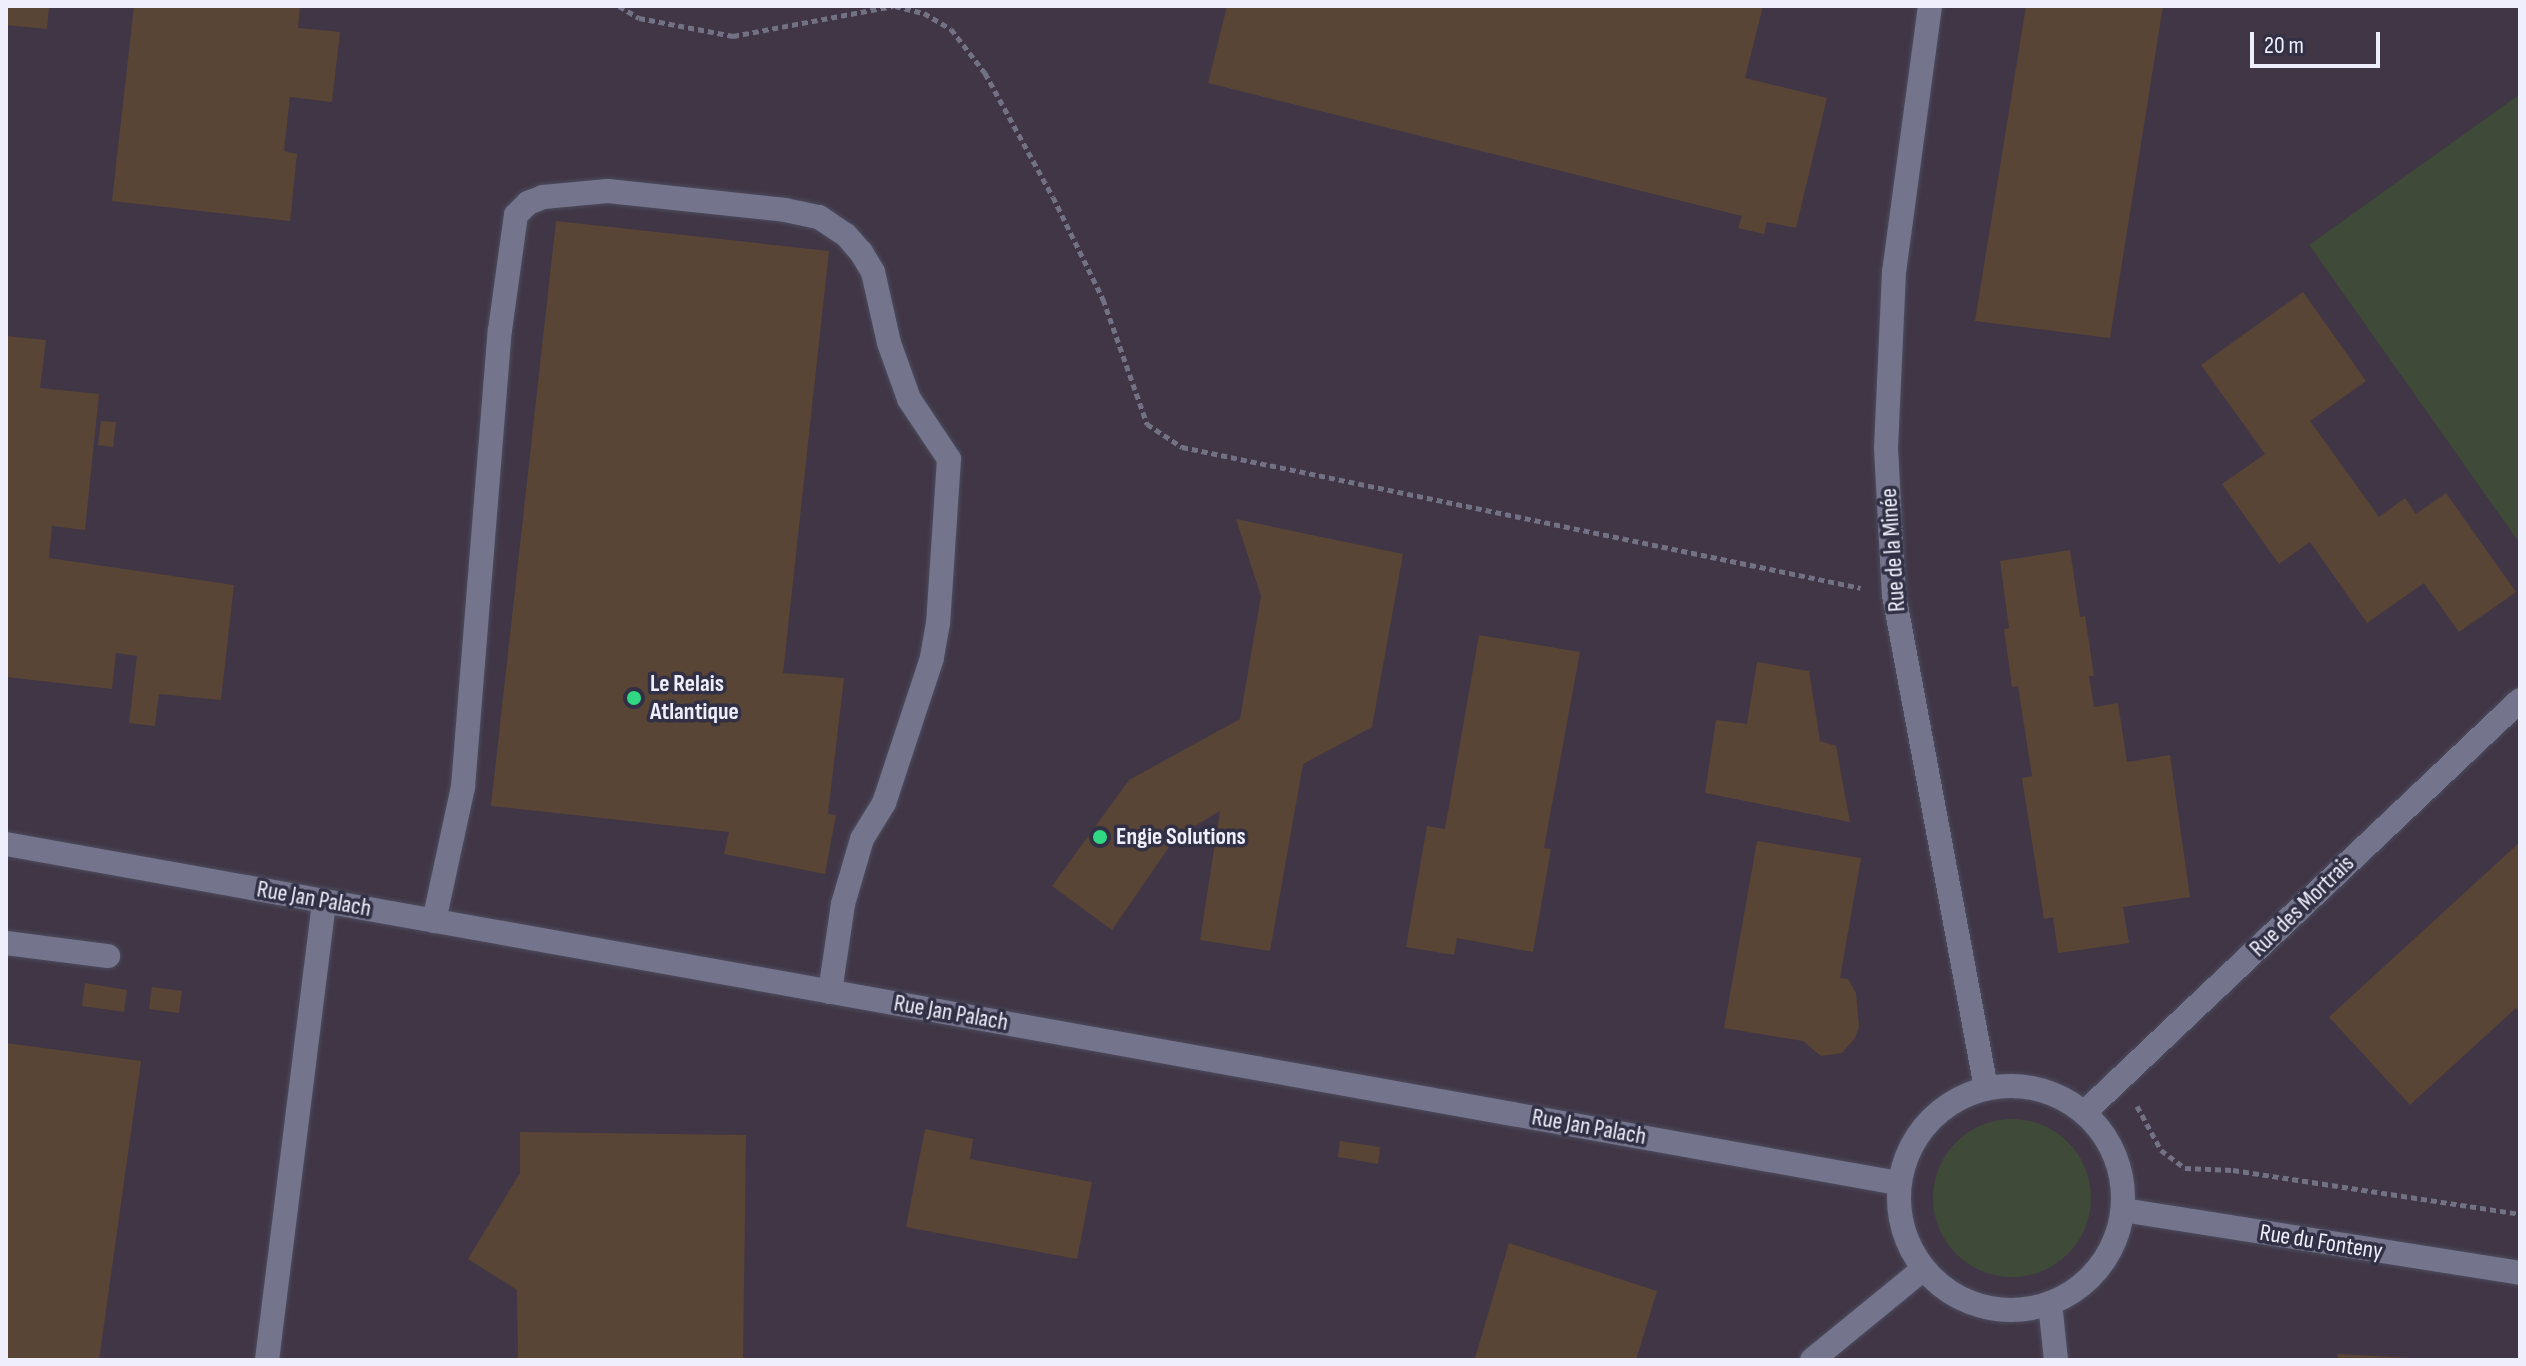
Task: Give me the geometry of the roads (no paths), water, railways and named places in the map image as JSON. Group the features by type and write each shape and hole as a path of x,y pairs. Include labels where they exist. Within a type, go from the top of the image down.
{"street":[{"name":"Rue de la Minée","path":"1930,6 1894,272 1886,448 1894,595 1986,1088"},
{"path":"434,921 463,787 500,330 516,215 528,203 543,197 608,191 785,210 819,217 846,235 861,252 873,272 889,343 909,399 949,459 938,623 932,658 884,803 862,839 843,904 830,992"},
{"name":"Rue des Mortrais","path":"2085,1112 2520,700"},
{"name":"Rue Jan Palach","path":"6,844 1897,1183"},
{"path":"267,1360 324,901"},
{"path":"6,943 108,956"},
{"path":"2021,1085 2055,1094 2085,1112 2103,1133 2116,1156 2123,1183 2123,1210 2116,1240 2100,1267 2077,1288 2050,1303 2023,1310 1995,1310 1967,1302 1943,1288 1923,1269 1906,1240 1897,1183 1911,1146 1930,1119 1956,1100 1986,1088 2021,1085"},
{"name":"Rue du Fonteny","path":"2123,1210 2520,1273"},
{"path":"1812,1360 1923,1269"},
{"path":"2050,1303 2056,1360"}],"place":[{"name":"Le Relais Atlantique","path":"634,698"},
{"name":"Engie Solutions","path":"1100,837"}]}
